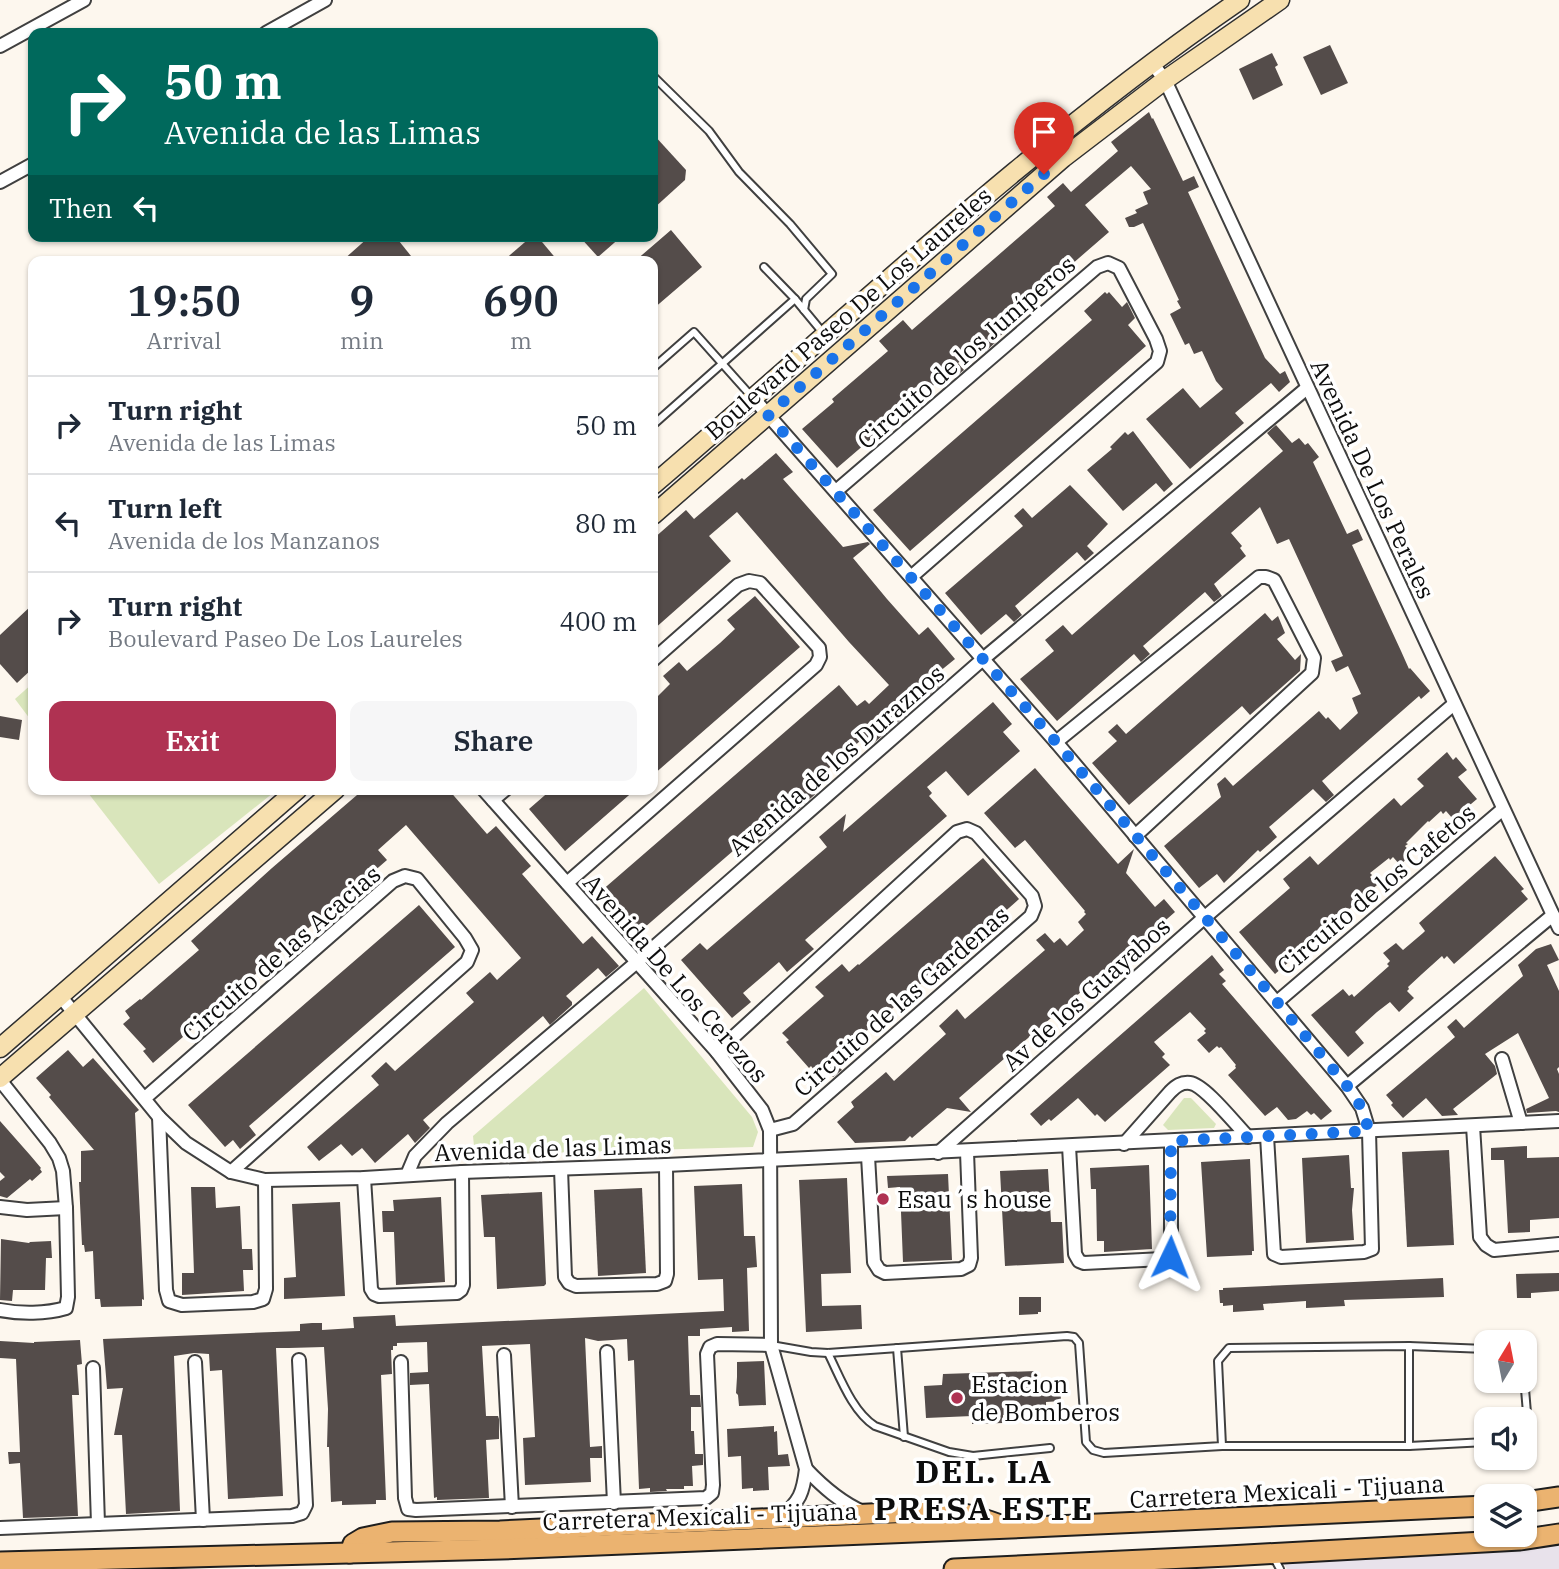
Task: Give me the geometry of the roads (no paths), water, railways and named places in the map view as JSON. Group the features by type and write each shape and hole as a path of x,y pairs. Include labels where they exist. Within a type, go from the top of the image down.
{"main road":[{"path":"1537,1500 1559,1497"},
{"name":"Carretera Mexicali - Tijuana","path":"0,1562 351,1561 501,1549 1474,1507"},
{"path":"351,1561 354,1544 363,1538 392,1532 500,1531 953,1511 1011,1528"},
{"path":"954,1569 1276,1562 1520,1541 1559,1534"}],"street":[{"path":"33,28 85,0"},
{"path":"274,28 325,0"},
{"name":"Boulevard Paseo De Los Laureles","path":"658,481 936,237 1052,141 1152,63 1240,0"},
{"name":"Boulevard Paseo De Los Laureles","path":"658,511 1063,158 1270,3"},
{"path":"0,46 28,31"},
{"name":"Avenida De Los Perales","path":"1152,63 1165,80 1559,928"},
{"path":"0,182 28,167"},
{"name":"Circuito de los Juníperos","path":"835,491 1097,267 1108,263 1119,268 1156,339 1160,351 1157,362 911,577"},
{"name":"Avenida de los Duraznos","path":"407,1175 415,1156 447,1124 637,962 983,659 1307,388"},
{"path":"754,399 1056,742 1347,1086 1362,1108 1369,1131 1372,1249 1364,1252 1280,1257 1274,1254 1267,1136"},
{"path":"1056,742 1259,577 1274,580 1314,658 1312,673 1135,835"},
{"path":"567,883 816,665 820,657 819,648 760,583 749,581 738,584 658,656"},
{"name":"Av de los Guayabos","path":"938,1153 1205,917 1454,704"},
{"path":"0,1048 291,795"},
{"path":"0,1310 54,1311 66,1308 68,1297 66,1208 58,1158 50,1143 0,1079 329,795"},
{"name":"Avenida De Los Cerezos","path":"488,795 717,1052 762,1111 769,1130 771,1345 806,1469"},
{"path":"493,800 499,795"},
{"name":"Circuito de los Cafetos","path":"1277,1002 1503,809"},
{"name":"Circuito de las Gardenas","path":"717,1052 957,832 967,829 976,833 1032,897 1035,906 1031,916 793,1124 769,1130"},
{"name":"Circuito de las Acacias","path":"145,1098 393,881 405,876 417,879 465,938 472,950 467,962 231,1172"},
{"path":"1347,1086 1553,915"},
{"name":"Avenida de las Limas","path":"61,997 159,1117 186,1143 231,1172 265,1180 967,1152 1559,1121"},
{"path":"1502,1059 1521,1123"},
{"path":"1124,1143 1170,1092 1187,1082 1206,1091 1248,1137"},
{"path":"159,1117 166,1290 169,1301 182,1305 253,1302 263,1299 266,1289 265,1180"},
{"path":"1473,1126 1480,1237 1494,1250 1559,1244"},
{"path":"1069,1146 1075,1254 1079,1261 1084,1263 1170,1257 1171,1141"},
{"path":"868,1156 874,1262 879,1270 886,1273 961,1269 969,1265 971,1258 967,1152"},
{"path":"561,1169 565,1277 569,1283 576,1286 657,1284 665,1281 667,1274 666,1165"},
{"path":"364,1178 371,1289 374,1294 457,1293 463,1285 462,1172"},
{"path":"0,1207 27,1210 66,1208"},
{"path":"401,1362 405,1499 408,1509 614,1503 706,1498 712,1493 707,1354 709,1348 717,1344 771,1345"},
{"path":"607,1352 614,1503"},
{"path":"504,1355 512,1507"},
{"path":"0,1528 292,1516 302,1513 306,1505 299,1360"},
{"path":"195,1362 203,1520"},
{"path":"93,1368 98,1524"},
{"path":"806,1469 841,1501 864,1513"},
{"path":"780,1518 799,1498 804,1487 806,1469"}],"lane":[{"path":"658,81 709,131 739,172 790,223 832,274 806,299 804,310"},
{"path":"764,267 826,336"},
{"path":"658,421 795,299"},
{"path":"658,364 694,332 754,399"},
{"path":"771,1345 828,1353 1074,1337 1079,1343 1086,1441 1093,1450 1104,1453 1222,1446 1409,1446 1474,1443"},
{"path":"1409,1346 1409,1446"},
{"path":"1222,1446 1218,1361 1229,1348 1409,1346 1474,1349"},
{"path":"897,1348 904,1437"},
{"path":"828,1353 858,1411 866,1421 875,1426 949,1452 973,1455 1050,1448"}],"place":[{"name":"Esau´s house","path":"883,1199"},
{"name":"Estacion de Bomberos","path":"957,1398"}],"district":[{"name":"DEL. LA PRESA ESTE","path":"984,1490"}]}
